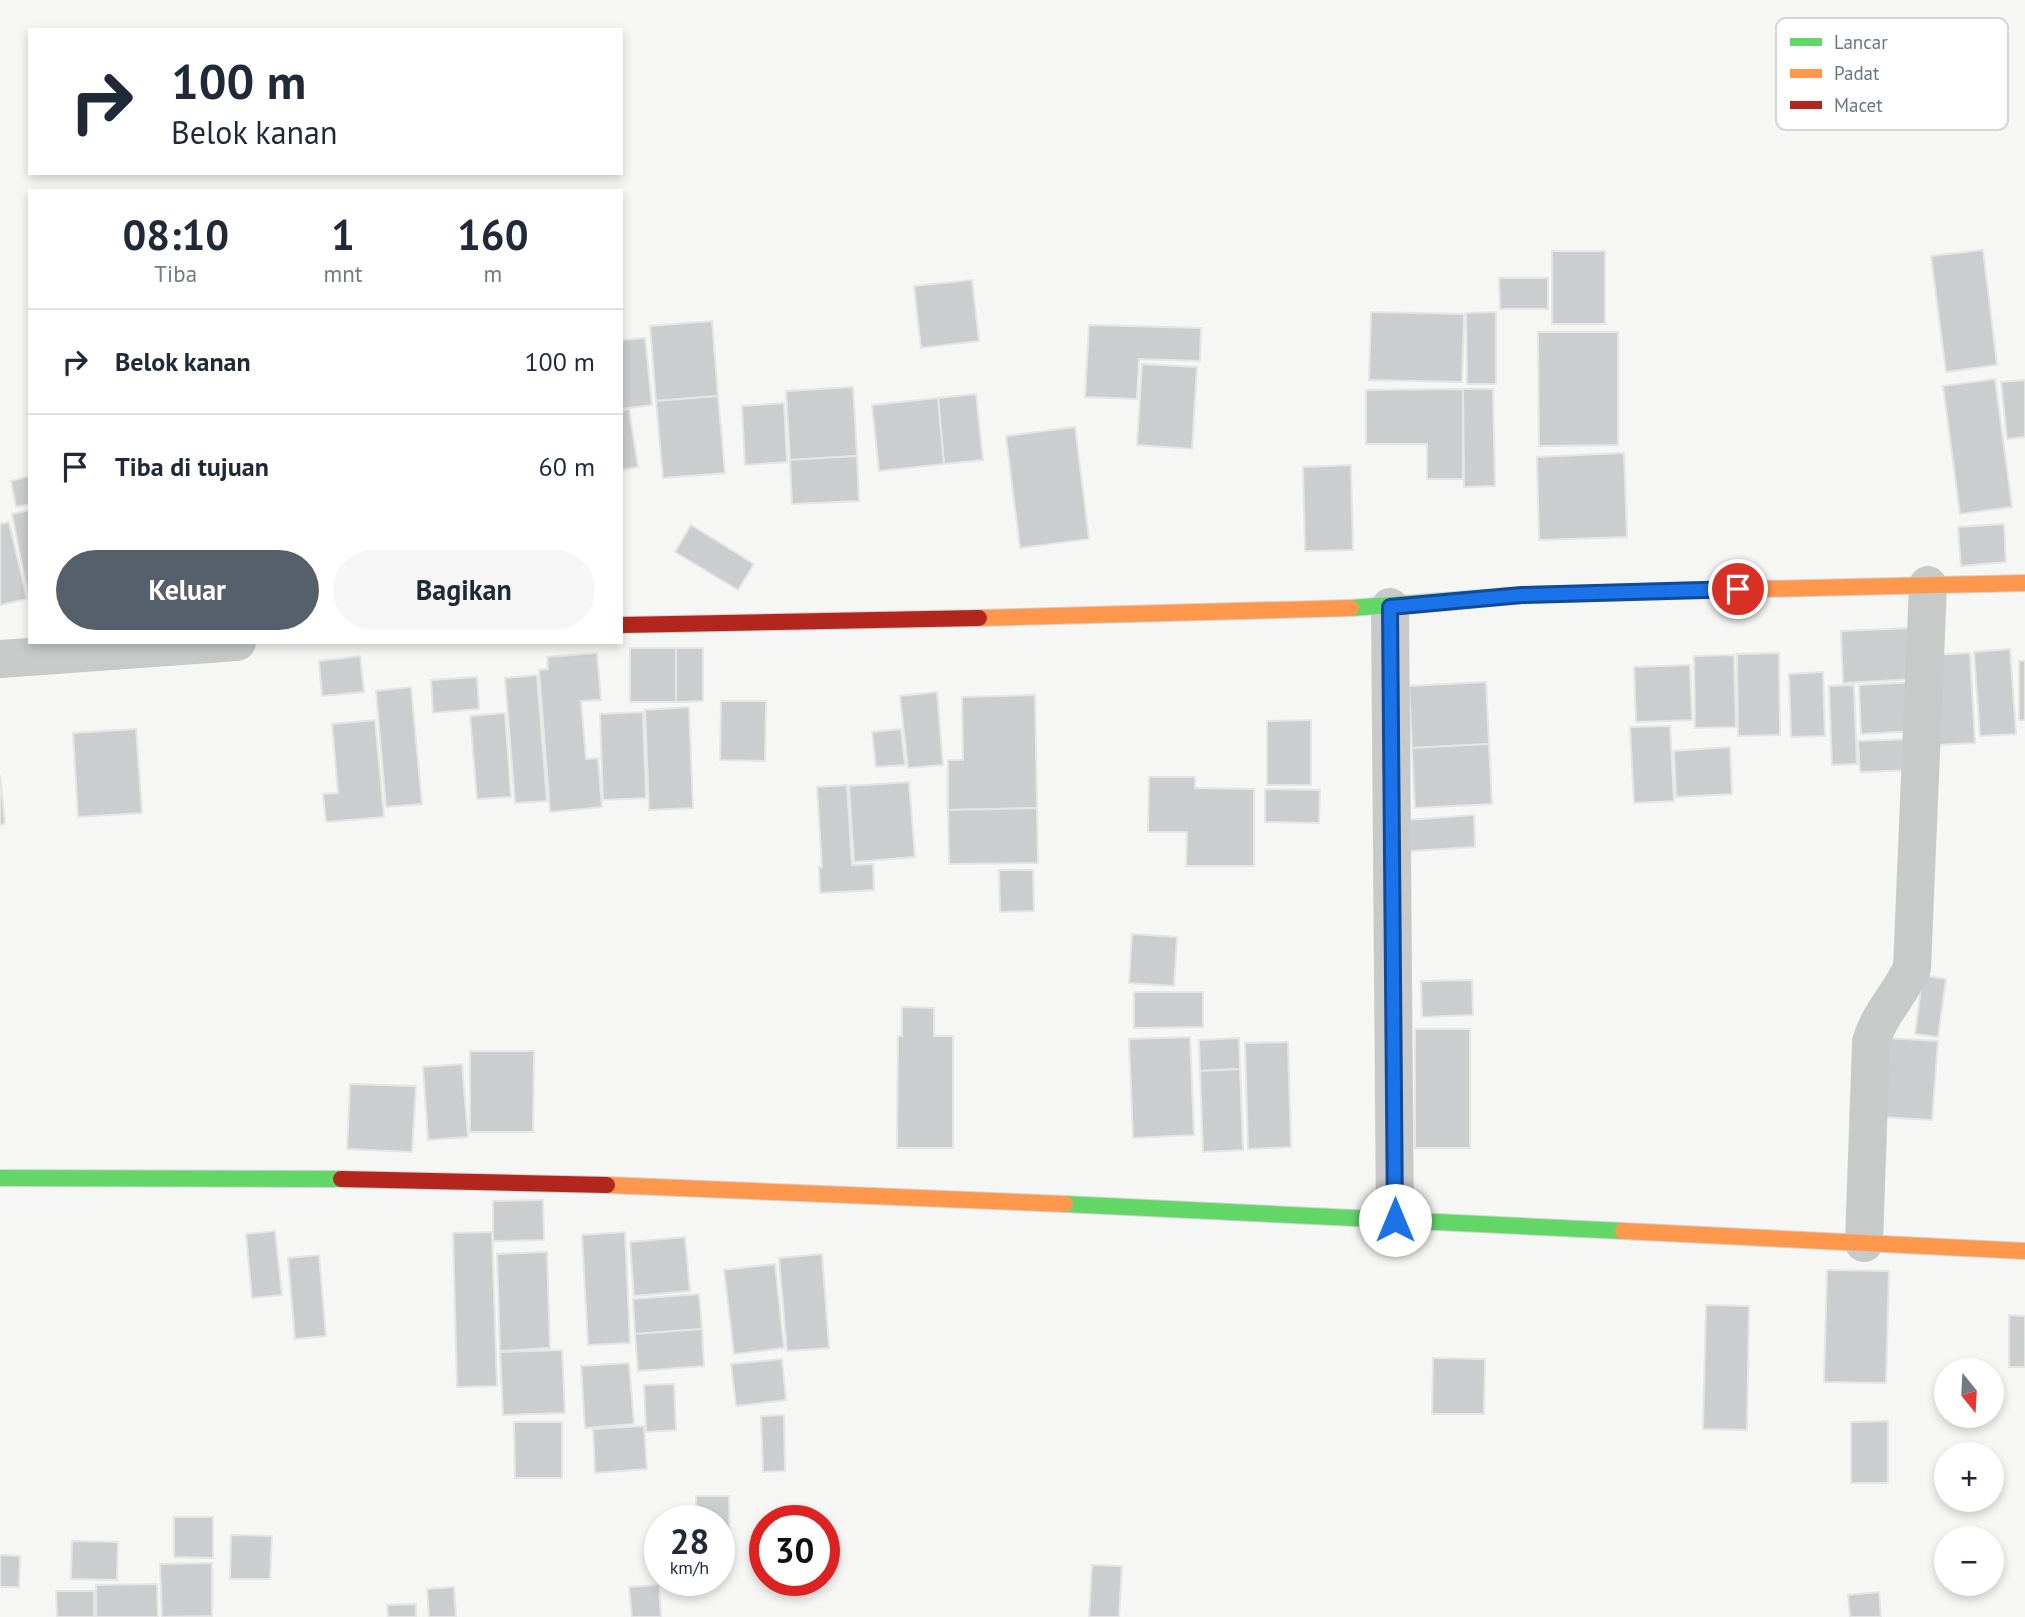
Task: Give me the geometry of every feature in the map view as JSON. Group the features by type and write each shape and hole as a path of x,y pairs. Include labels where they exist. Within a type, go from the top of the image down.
{"street":[{"path":"623,625 1390,607 1522,595 2025,583"},
{"path":"1864,1243 1871,1042 1877,1021 1898,997 1912,968 1928,585"},
{"path":"1390,607 1395,1220"},
{"path":"0,659 209,644"},
{"path":"0,1178 302,1178 738,1188 2025,1251"}],"building":[{"path":"1983,250 1997,365 1946,372 1931,256"},
{"path":"1552,251 1605,251 1605,324 1552,324"},
{"path":"1499,278 1548,278 1548,309 1500,309"},
{"path":"972,280 979,341 921,348 914,286"},
{"path":"1371,312 1464,314 1462,382 1369,380"},
{"path":"1496,312 1496,384 1467,384 1466,313"},
{"path":"712,321 718,396 656,401 650,326"},
{"path":"1089,325 1201,328 1200,361 1139,359 1137,399 1085,397"},
{"path":"1538,332 1618,332 1618,445 1539,446"},
{"path":"645,338 652,405 623,409 623,340"},
{"path":"1142,364 1197,367 1192,449 1137,445"},
{"path":"1995,379 2012,507 1960,514 1943,386"},
{"path":"2025,380 2025,437 2007,439 2001,382"},
{"path":"853,387 857,456 790,460 786,391"},
{"path":"1463,389 1493,389 1495,486 1464,487"},
{"path":"1463,389 1463,479 1427,479 1427,444 1366,444 1366,390"},
{"path":"976,394 983,460 944,464 938,398"},
{"path":"718,396 725,473 663,478 656,401"},
{"path":"938,398 944,464 879,471 872,405"},
{"path":"784,403 787,462 745,465 742,406"},
{"path":"629,409 638,467 623,470 623,410"},
{"path":"1075,427 1089,539 1020,548 1006,436"},
{"path":"1624,453 1627,537 1539,540 1537,457"},
{"path":"857,456 859,501 792,504 790,460"},
{"path":"1351,465 1353,550 1305,551 1303,467"},
{"path":"28,477 28,504 16,507 11,481"},
{"path":"28,510 28,595 12,514"},
{"path":"9,522 27,599 0,605 0,524"},
{"path":"2004,524 2006,562 1961,566 1958,527"},
{"path":"691,525 754,564 738,590 675,552"},
{"path":"1912,628 1915,679 1843,683 1841,631"},
{"path":"630,648 676,648 676,702 630,702"},
{"path":"676,648 703,648 703,701 676,702"},
{"path":"2010,649 2016,734 1980,736 1974,652"},
{"path":"597,653 601,700 581,701 586,759 598,758 602,807 550,812 539,670 548,669 547,657"},
{"path":"1779,653 1780,735 1738,736 1737,654"},
{"path":"1970,653 1975,743 1934,745 1929,655"},
{"path":"1734,655 1736,727 1695,728 1694,656"},
{"path":"360,656 364,692 322,696 319,661"},
{"path":"2019,661 2025,661 2025,720 2019,720"},
{"path":"1690,665 1692,720 1636,722 1634,667"},
{"path":"1823,672 1825,736 1791,737 1789,674"},
{"path":"537,675 547,801 515,803 505,678"},
{"path":"477,677 479,709 433,713 431,680"},
{"path":"1486,682 1489,744 1412,748 1409,686"},
{"path":"1914,682 1916,731 1861,734 1859,685"},
{"path":"1854,685 1857,764 1832,765 1829,686"},
{"path":"411,687 422,804 386,807 376,691"},
{"path":"937,692 943,765 908,768 900,696"},
{"path":"1035,695 1037,808 948,810 948,760 963,760 962,697"},
{"path":"721,701 766,701 765,761 720,760"},
{"path":"689,707 693,808 649,810 645,710"},
{"path":"643,712 646,798 603,800 600,714"},
{"path":"505,713 511,797 477,799 470,716"},
{"path":"375,720 384,817 326,822 323,794 338,793 332,724"},
{"path":"1311,720 1311,785 1267,785 1267,721"},
{"path":"1670,726 1674,801 1634,803 1630,727"},
{"path":"136,729 142,813 78,817 73,733"},
{"path":"901,729 905,765 876,767 872,732"},
{"path":"1913,739 1914,770 1860,772 1858,741"},
{"path":"1489,744 1492,804 1415,808 1412,748"},
{"path":"1730,747 1732,794 1676,797 1674,751"},
{"path":"0,775 5,824 0,825"},
{"path":"1149,777 1195,777 1195,788 1254,789 1254,866 1186,866 1187,832 1148,832"},
{"path":"909,782 915,857 854,862 849,786"},
{"path":"847,785 852,865 873,864 874,890 820,893 819,867 822,867 817,787"},
{"path":"1265,789 1320,790 1319,823 1265,822"},
{"path":"1037,808 1038,863 949,864 948,810"},
{"path":"1474,815 1475,847 1410,851 1409,820"},
{"path":"999,870 1033,870 1034,911 1000,912"},
{"path":"1132,934 1177,937 1174,986 1129,983"},
{"path":"1923,975 1946,979 1938,1037 1915,1034"},
{"path":"1472,980 1473,1015 1422,1017 1421,981"},
{"path":"1134,992 1203,992 1203,1027 1134,1028"},
{"path":"902,1007 934,1008 934,1036 953,1036 953,1148 897,1148 898,1036 902,1036"},
{"path":"1415,1029 1470,1029 1470,1148 1415,1148"},
{"path":"1190,1037 1194,1135 1133,1138 1129,1039"},
{"path":"1239,1038 1240,1069 1200,1071 1199,1040"},
{"path":"1886,1038 1938,1041 1932,1120 1881,1117"},
{"path":"1288,1042 1291,1147 1248,1149 1245,1043"},
{"path":"470,1051 534,1051 533,1132 470,1132"},
{"path":"462,1064 468,1137 428,1140 423,1067"},
{"path":"1240,1069 1243,1150 1203,1152 1200,1071"},
{"path":"350,1084 416,1086 412,1152 347,1149"},
{"path":"543,1200 544,1240 493,1241 493,1201"},
{"path":"275,1231 282,1295 252,1298 246,1234"},
{"path":"492,1232 497,1386 457,1387 453,1233"},
{"path":"625,1232 630,1343 588,1345 582,1235"},
{"path":"685,1237 690,1291 634,1296 630,1242"},
{"path":"547,1252 550,1348 500,1351 497,1254"},
{"path":"822,1254 829,1348 787,1351 779,1258"},
{"path":"319,1255 326,1336 295,1339 288,1258"},
{"path":"775,1264 784,1348 734,1354 724,1270"},
{"path":"1827,1270 1889,1271 1886,1383 1824,1382"},
{"path":"699,1294 702,1329 635,1334 633,1299"},
{"path":"1706,1305 1749,1306 1747,1430 1703,1429"},
{"path":"2009,1315 2025,1316 2025,1367 2009,1367"},
{"path":"702,1329 704,1366 638,1371 635,1334"},
{"path":"562,1350 565,1413 503,1415 500,1352"},
{"path":"1433,1358 1485,1359 1484,1414 1432,1414"},
{"path":"782,1359 786,1400 736,1406 731,1364"},
{"path":"629,1363 634,1424 585,1428 581,1366"},
{"path":"674,1384 676,1430 646,1432 644,1385"},
{"path":"784,1415 785,1471 763,1472 761,1416"},
{"path":"1888,1421 1888,1483 1851,1483 1851,1422"},
{"path":"514,1422 562,1422 562,1478 515,1478"},
{"path":"644,1426 647,1469 595,1473 593,1429"},
{"path":"696,1496 729,1496 729,1505 696,1505"},
{"path":"174,1517 213,1517 213,1558 174,1557"},
{"path":"231,1535 272,1536 270,1579 230,1579"},
{"path":"72,1541 118,1542 117,1580 71,1579"},
{"path":"0,1555 20,1556 19,1587 0,1587"},
{"path":"212,1563 212,1616 162,1617 160,1564"},
{"path":"1092,1565 1122,1566 1119,1617 1089,1617"},
{"path":"157,1584 158,1617 96,1617 96,1585"},
{"path":"644,1586 644,1596 660,1596 661,1617 632,1617 629,1587"},
{"path":"454,1587 456,1617 429,1617 427,1589"},
{"path":"56,1591 94,1591 94,1617 57,1617"},
{"path":"1879,1592 1881,1617 1850,1617 1848,1595"},
{"path":"416,1604 416,1617 388,1617 387,1605"}],"traffic: fast":[{"path":"1351,608 1522,595 1718,590"},
{"path":"0,1178 341,1179"},
{"path":"1065,1204 1623,1231"}],"traffic: slow":[{"path":"1718,590 2025,583"},
{"path":"979,618 1351,608"},
{"path":"607,1185 1065,1204"},
{"path":"1623,1231 2025,1251"}],"traffic: jam":[{"path":"623,625 979,618"},
{"path":"341,1179 607,1185"}],"route":[{"path":"1395,1220 1390,607 1522,595 1738,589"}]}
